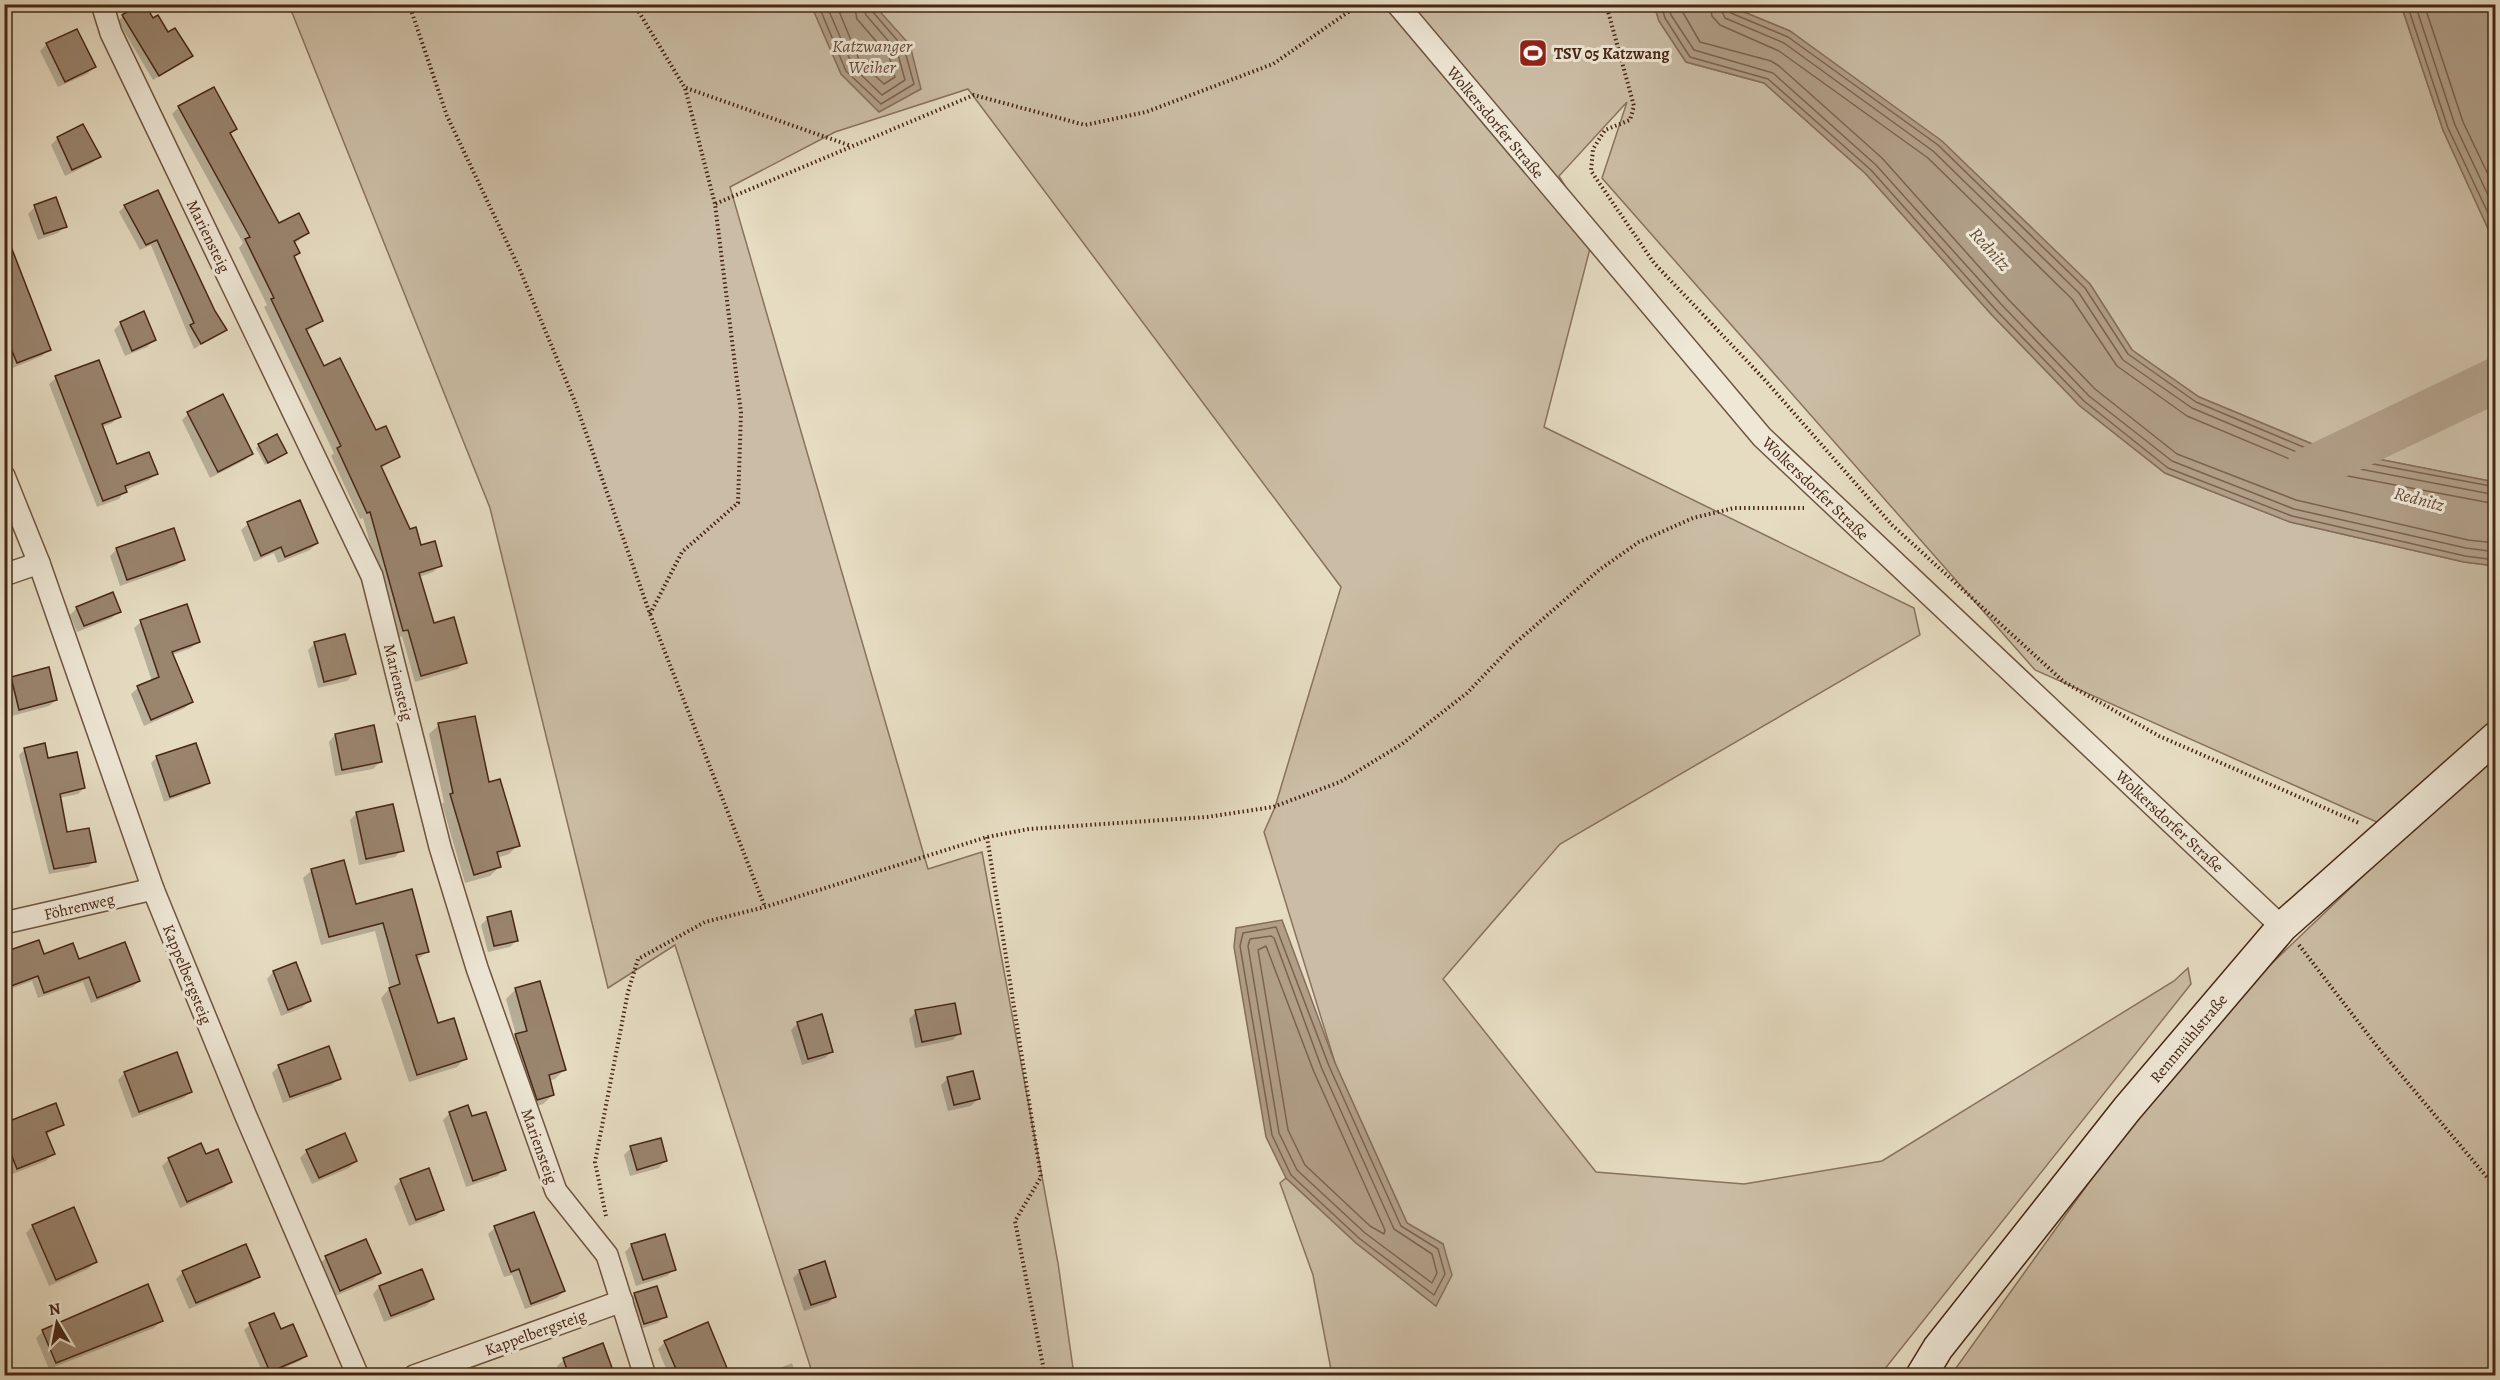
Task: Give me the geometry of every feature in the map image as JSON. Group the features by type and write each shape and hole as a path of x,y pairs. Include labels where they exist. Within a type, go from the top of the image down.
{"main road":[{"name":"Rennmühlstraße","path":"1921,1376 1938,1348 2127,1109 2282,927 2496,737"}],"street":[{"name":"Mariensteig","path":"102,4 121,53 372,576 440,847 477,968 556,1191 607,1255 645,1376"},
{"name":"Wolkersdorfer Straße","path":"1397,4 1762,437 2282,927"},
{"name":"Kappelbergsteig","path":"4,476 39,563 153,889 245,1114 358,1376"},
{"path":"4,575 39,563"},
{"name":"Föhrenweg","path":"4,923 153,889"},
{"name":"Kappelbergsteig","path":"414,1376 622,1301"}],"path":[{"path":"409,4 447,116 520,270 575,402 650,614 765,907"},
{"path":"634,4 685,88 715,204 741,413 738,502 682,552 650,614"},
{"path":"715,204 974,95 1085,125 1146,112 1273,64 1360,4"},
{"path":"1606,4 1634,106 1630,120 1605,130 1593,148 1591,171 1654,263 1764,379 1892,525 2064,682 2159,736 2368,826"},
{"path":"685,88 852,147"},
{"path":"607,1255 607,1221 596,1162 628,992 638,959 705,922 765,907 987,837 1029,829 1207,817 1273,807 1340,782 1402,744 1467,693 1520,638 1599,570 1639,542 1693,518 1734,508 1835,507"},
{"path":"987,837 1041,1177 1015,1221 1045,1376"},
{"path":"2282,927 2304,950 2376,1045 2496,1188"}],"shaded area":[{"path":"289,5 1654,5 1659,21 1686,62 1764,83 1866,174 1991,314 2080,406 2165,473 2290,522 2464,562 2495,566 2495,1375 1951,1375 2113,1149 2223,1010 2406,835 2035,670 1602,178 1627,102 1559,176 1594,233 1544,427 1914,608 1920,635 1560,844 1443,979 1596,1172 1744,1184 1882,1161 2174,981 2188,968 2191,984 1880,1375 1332,1375 1313,1275 1280,1183 1286,1178 1356,1243 1435,1305 1443,1244 1407,1223 1335,1063 1264,832 1275,807 1341,587 968,89 835,132 730,187 928,869 982,852 1058,1263 1074,1375 813,1375 675,945 608,988 490,508"},
{"path":"1727,5 2401,5 2443,130 2495,244 2495,482 2322,448 2199,397 2132,350 2090,284 1790,31"}],"water":[{"name":"Katzwanger Weiher","path":"811,5 874,5 910,45 921,89 879,112 841,74"},
{"path":"1654,5 1727,5 1790,31 1942,141 2090,284 2132,350 2199,397 2322,448 2495,482 2495,566 2464,562 2290,522 2165,473 2080,406 1991,314 1866,174 1764,83 1686,62 1659,21"},
{"path":"2401,5 2488,5 2495,24 2495,244 2443,130"},
{"path":"1282,920 1335,1063 1407,1223 1443,1244 1452,1275 1436,1306 1356,1243 1286,1178 1266,1137 1234,947 1236,928"}],"building":[{"path":"139,4 145,4 153,18 158,15 168,32 175,28 193,56 159,76 122,15"},
{"path":"77,29 96,67 65,82 46,43"},
{"path":"214,87 237,129 230,133 279,223 299,213 309,233 294,241 300,253 294,256 323,321 306,329 324,366 340,358 376,430 386,426 400,457 381,466 410,529 416,527 421,545 435,541 442,566 419,573 434,623 454,617 467,663 421,676 408,630 403,631 370,512 367,513 337,448 341,446 271,299 274,298 245,239 250,237 178,106"},
{"path":"83,124 101,157 72,170 57,137"},
{"path":"158,190 215,311 227,330 201,344 190,325 194,323 157,240 146,245 124,205"},
{"path":"56,197 67,227 44,234 34,205"},
{"path":"5,231 51,350 17,363 4,332"},
{"path":"144,311 156,340 132,351 120,322"},
{"path":"99,360 121,417 102,424 117,464 149,452 158,474 125,486 127,492 103,501 55,376"},
{"path":"223,394 253,454 218,472 187,412"},
{"path":"277,434 287,453 268,463 258,444"},
{"path":"300,500 318,543 285,557 281,547 261,556 247,522"},
{"path":"174,528 185,560 127,580 116,548"},
{"path":"113,592 121,612 84,626 76,607"},
{"path":"187,604 200,642 172,652 193,702 151,720 137,686 159,677 140,620"},
{"path":"345,634 356,674 324,682 314,642"},
{"path":"49,667 57,700 19,710 11,677"},
{"path":"475,716 489,782 500,779 520,846 497,852 501,867 474,875 450,794 453,793 438,723"},
{"path":"374,725 382,762 342,770 335,734"},
{"path":"45,743 48,758 77,752 85,788 60,794 67,832 89,828 96,862 54,869 24,748"},
{"path":"196,743 210,783 170,797 156,756"},
{"path":"393,804 404,851 366,859 356,812"},
{"path":"344,860 356,904 412,889 429,952 416,955 438,1023 454,1018 467,1059 417,1075 389,988 400,984 383,923 329,937 311,869"},
{"path":"511,911 518,941 494,946 487,917"},
{"path":"39,940 44,954 73,943 79,959 125,942 140,981 97,998 89,977 44,993 38,976 11,986 4,968 4,952"},
{"path":"296,962 311,1001 288,1010 273,971"},
{"path":"540,981 566,1070 549,1075 554,1095 537,1100 515,1034 527,1031 515,988"},
{"path":"955,1003 961,1034 922,1042 915,1010"},
{"path":"822,1014 833,1052 808,1059 797,1022"},
{"path":"329,1046 341,1079 290,1097 278,1065"},
{"path":"177,1052 192,1092 139,1112 124,1072"},
{"path":"973,1071 980,1099 954,1105 947,1077"},
{"path":"56,1103 64,1125 46,1132 55,1154 17,1169 4,1136 4,1123"},
{"path":"468,1105 472,1116 486,1112 506,1170 473,1181 449,1112"},
{"path":"345,1133 357,1161 319,1178 306,1150"},
{"path":"661,1138 667,1161 637,1170 630,1146"},
{"path":"201,1143 206,1154 218,1149 232,1182 187,1202 168,1158"},
{"path":"429,1168 444,1210 416,1220 400,1179"},
{"path":"74,1207 97,1262 56,1280 32,1225"},
{"path":"534,1212 565,1291 531,1304 519,1269 511,1272 494,1226"},
{"path":"665,1234 676,1270 643,1280 631,1244"},
{"path":"366,1239 381,1273 340,1291 325,1256"},
{"path":"246,1244 260,1277 196,1303 182,1271"},
{"path":"825,1261 836,1297 811,1305 799,1270"},
{"path":"422,1269 434,1299 391,1316 379,1286"},
{"path":"148,1284 163,1321 56,1363 42,1330"},
{"path":"657,1286 667,1317 644,1324 634,1293"},
{"path":"274,1313 281,1329 293,1324 307,1356 270,1372 249,1323"},
{"path":"708,1322 727,1368 708,1376 679,1376 664,1341"},
{"path":"603,1343 615,1376 569,1376 563,1358"}],"waterway":[{"name":"Rednitz","path":"2308,470 2496,380"}],"place":[{"name":"TSV 05 Katzwang","path":"1533,53"}]}
